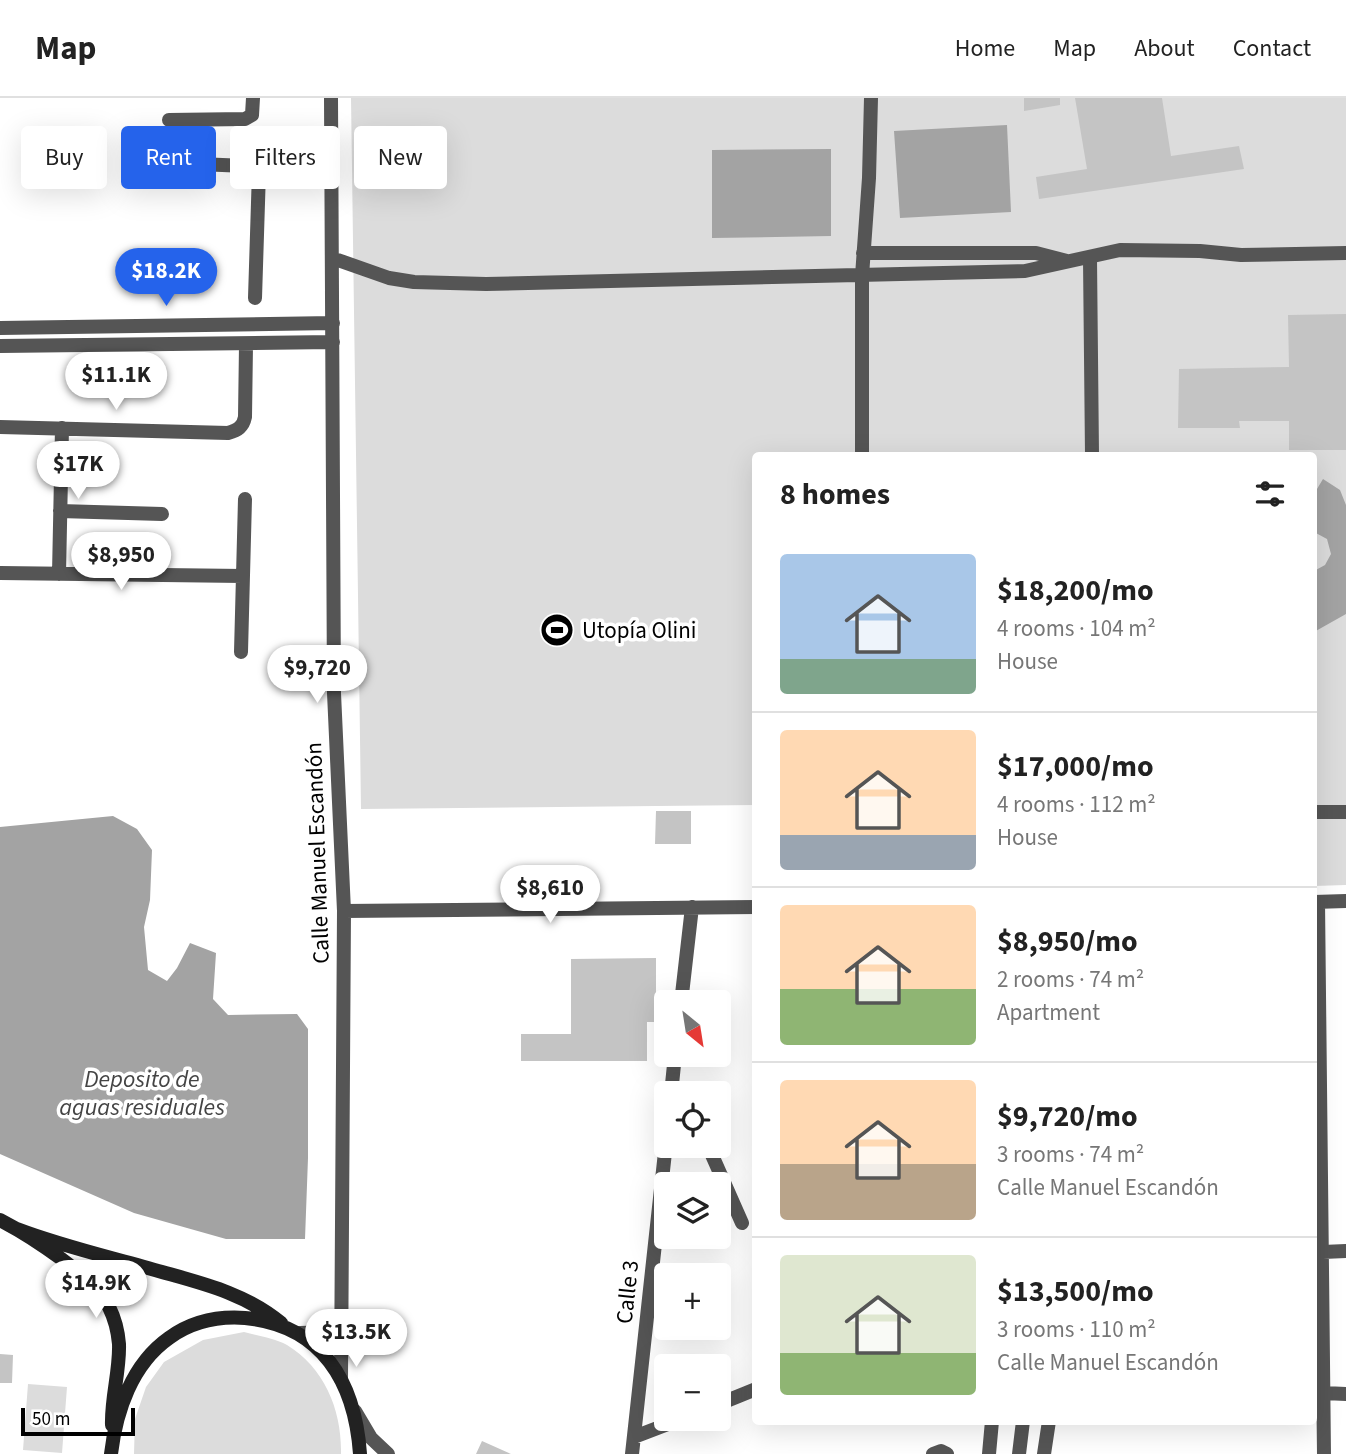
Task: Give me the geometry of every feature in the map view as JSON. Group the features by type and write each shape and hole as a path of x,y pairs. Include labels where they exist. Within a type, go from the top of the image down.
{"main road":[{"path":"0,1220 75,1270 108,1305 119,1342 112,1405 111,1454"},
{"path":"17,1229 222,1289 253,1303 285,1327"},
{"path":"113,1438 125,1397 135,1376 157,1348 179,1332 200,1323 225,1318 254,1319 300,1333 324,1354 341,1379 352,1404 360,1454"}],"street":[{"path":"169,120 245,119 252,115 253,98"},
{"name":"Calle Manuel Escandón","path":"331,98 331,126"},
{"path":"862,452 862,276 872,98"},
{"path":"255,298 258,189"},
{"name":"Calle Manuel Escandón","path":"331,189 334,693 344,911 341,1379"},
{"path":"332,258 389,278 443,284 1026,271 1090,259 1120,250 1199,251 1241,255 1346,253"},
{"path":"863,253 1036,253 1069,261"},
{"path":"1090,259 1092,452"},
{"path":"0,328 333,323"},
{"path":"80,344 81,327"},
{"path":"0,346 333,342"},
{"path":"0,427 228,433 235,431 241,427 245,417 246,345"},
{"path":"59,574 62,428"},
{"path":"240,652 245,499"},
{"path":"60,511 162,514"},
{"path":"0,573 243,576"},
{"path":"1317,812 1346,812"},
{"path":"1317,902 1346,901"},
{"path":"682,990 692,907"},
{"path":"344,911 752,907"},
{"path":"1317,952 1323,1252 1319,1306 1325,1454"},
{"path":"672,1081 673,1068"},
{"path":"673,1072 678,1081"},
{"name":"Calle 3","path":"632,1454 664,1158"},
{"path":"713,1158 742,1223"},
{"path":"1323,1252 1346,1251"},
{"path":"300,1333 317,1333 331,1328 337,1323 342,1312"},
{"path":"731,1399 752,1391"},
{"path":"1324,1393 1346,1394"},
{"path":"352,1404 364,1428 388,1454"},
{"path":"989,1454 992,1425"},
{"path":"1019,1452 1022,1425"},
{"path":"1044,1454 1048,1425"},
{"path":"634,1437 654,1429"},
{"path":"1019,1452 1046,1438"},
{"path":"933,1454 942,1451 947,1454"}],"shaded area":[{"name":"Utopía Olini","path":"351,98 1346,98 1346,885 1317,886 1317,452 752,452 752,805 361,809"},
{"path":"244,1332 287,1345 312,1366 329,1392 334,1407 341,1438 341,1454 134,1454 135,1419 146,1387 164,1362 203,1340"},
{"path":"28,1384 67,1387 62,1453 23,1450"}],"water":[{"path":"1007,125 1011,212 900,218 894,131"},
{"path":"831,149 831,236 712,238 712,150"},
{"path":"1323,479 1340,490 1346,505 1346,614 1317,630 1317,569 1325,565 1331,554 1327,539 1317,534 1317,489"},
{"name":"Deposito de aguas residuales","path":"113,816 137,829 152,850 150,900 144,927 148,970 167,981 190,943 216,953 213,999 228,1015 297,1014 308,1029 305,1239 226,1239 134,1213 0,1154 0,827"}],"building":[{"path":"1024,98 1060,98 1060,105 1024,111"},
{"path":"1075,98 1162,98 1171,156 1239,146 1244,169 1039,199 1036,177 1087,169"},
{"path":"1346,314 1346,450 1289,450 1289,421 1239,421 1240,428 1178,428 1179,369 1289,367 1288,315"},
{"path":"656,811 691,811 691,844 655,844"},
{"path":"656,958 654,1022 647,1022 647,1061 521,1061 521,1034 571,1034 571,959"},
{"path":"0,1354 13,1355 12,1383 0,1383"},
{"path":"482,1441 511,1454 476,1454"}],"place":[{"name":"Utopía Olini","path":"557,630"}]}
